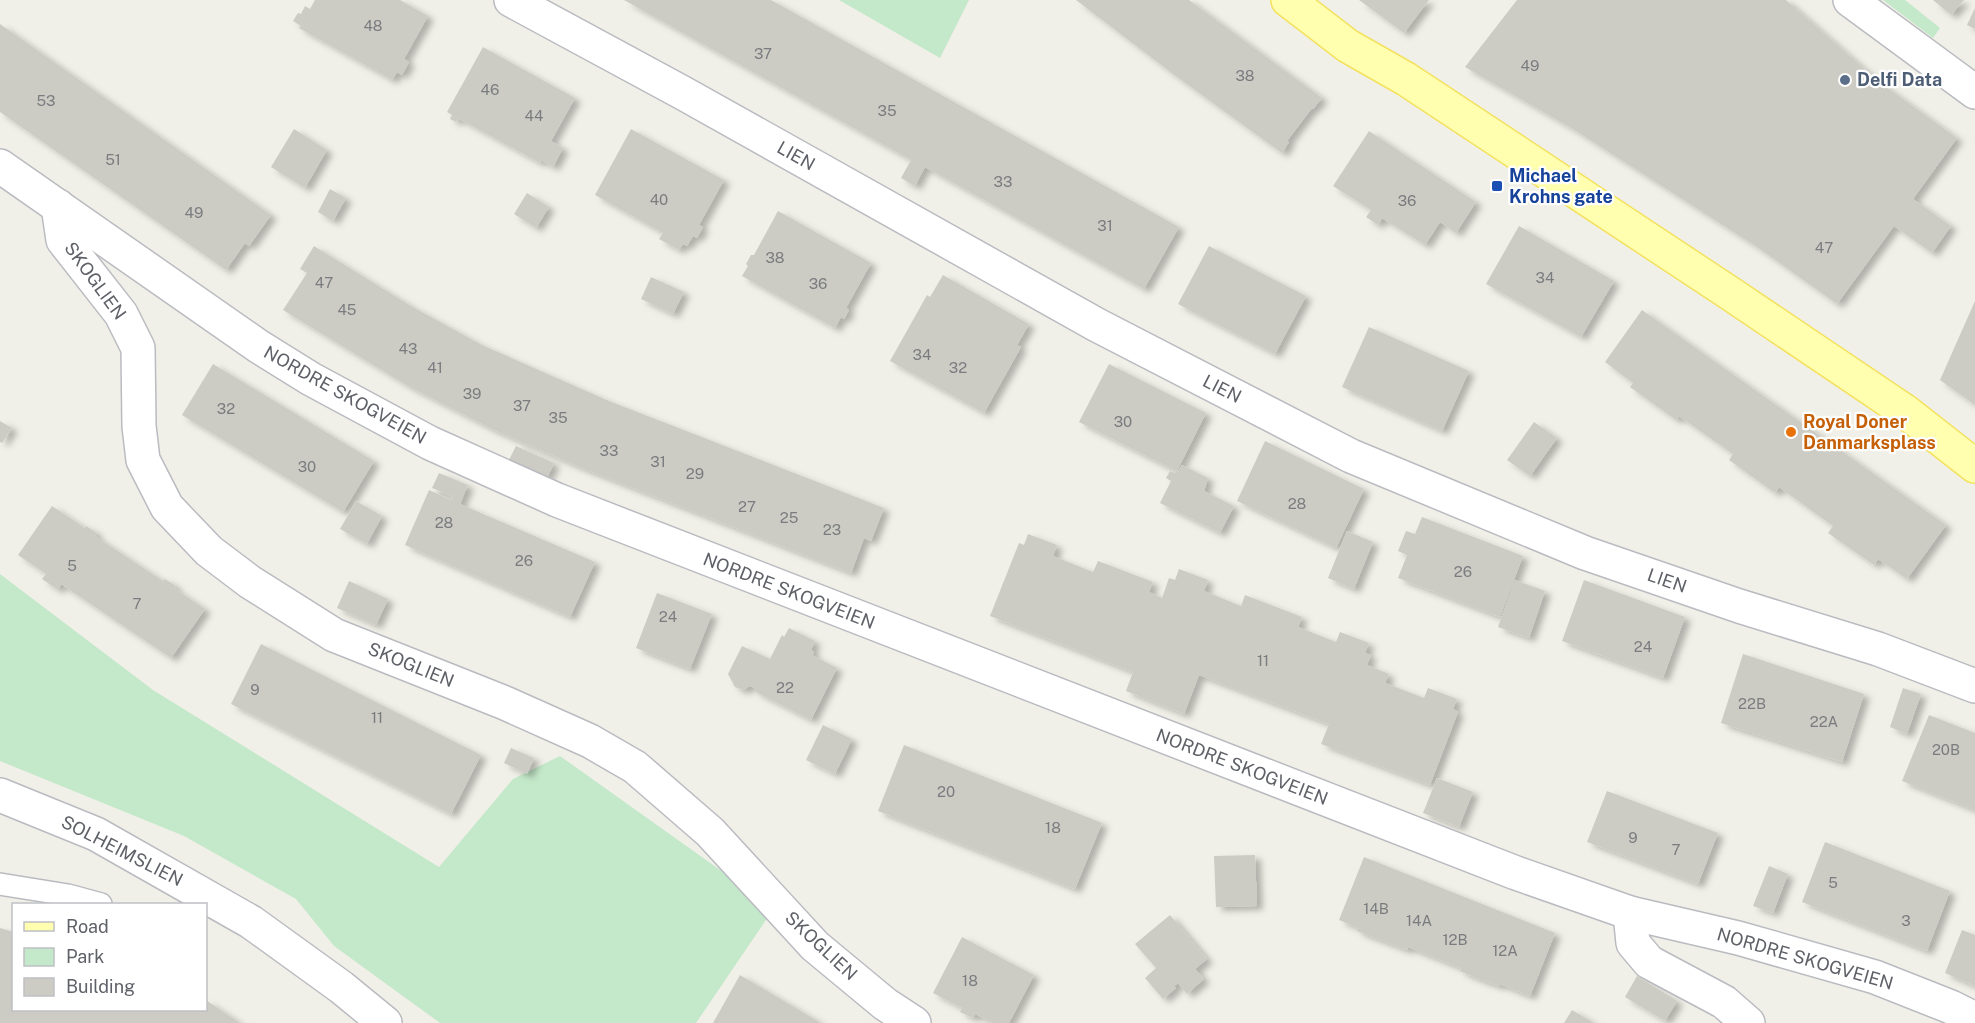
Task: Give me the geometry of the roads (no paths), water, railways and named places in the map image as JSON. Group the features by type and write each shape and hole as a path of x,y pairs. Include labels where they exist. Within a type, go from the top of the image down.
{"main road":[{"path":"1288,0 1348,46 1406,80 1741,300 1905,412 1975,466"}],"street":[{"name":"LIEN","path":"510,0 683,93 1097,325 1351,456 1585,553 1740,606 1878,649 1975,686"},
{"path":"1850,0 1975,92"},
{"name":"NORDRE SKOGVEIEN","path":"0,166 258,346 311,380 430,443 557,500 1505,868 1630,914 1738,938 1875,977 1975,1019"},
{"name":"SKOGLIEN","path":"58,206 63,240 121,314 138,348 138,426 143,460 167,507 209,551 250,582 334,635 526,712 590,741 635,767 710,832 815,946 885,1004 914,1023"},
{"name":"SOLHEIMSLIEN","path":"0,795 96,834 251,922 341,987 385,1023"},
{"path":"1630,914 1633,943 1649,962 1724,1002 1748,1023"}],"lane":[{"path":"0,884 68,895 97,903"}],"place":[{"name":"Delfi Data","path":"1845,80"},
{"name":"Michael Krohns gate","path":"1497,186"},
{"name":"Royal Doner Danmarksplass","path":"1791,432"}]}
